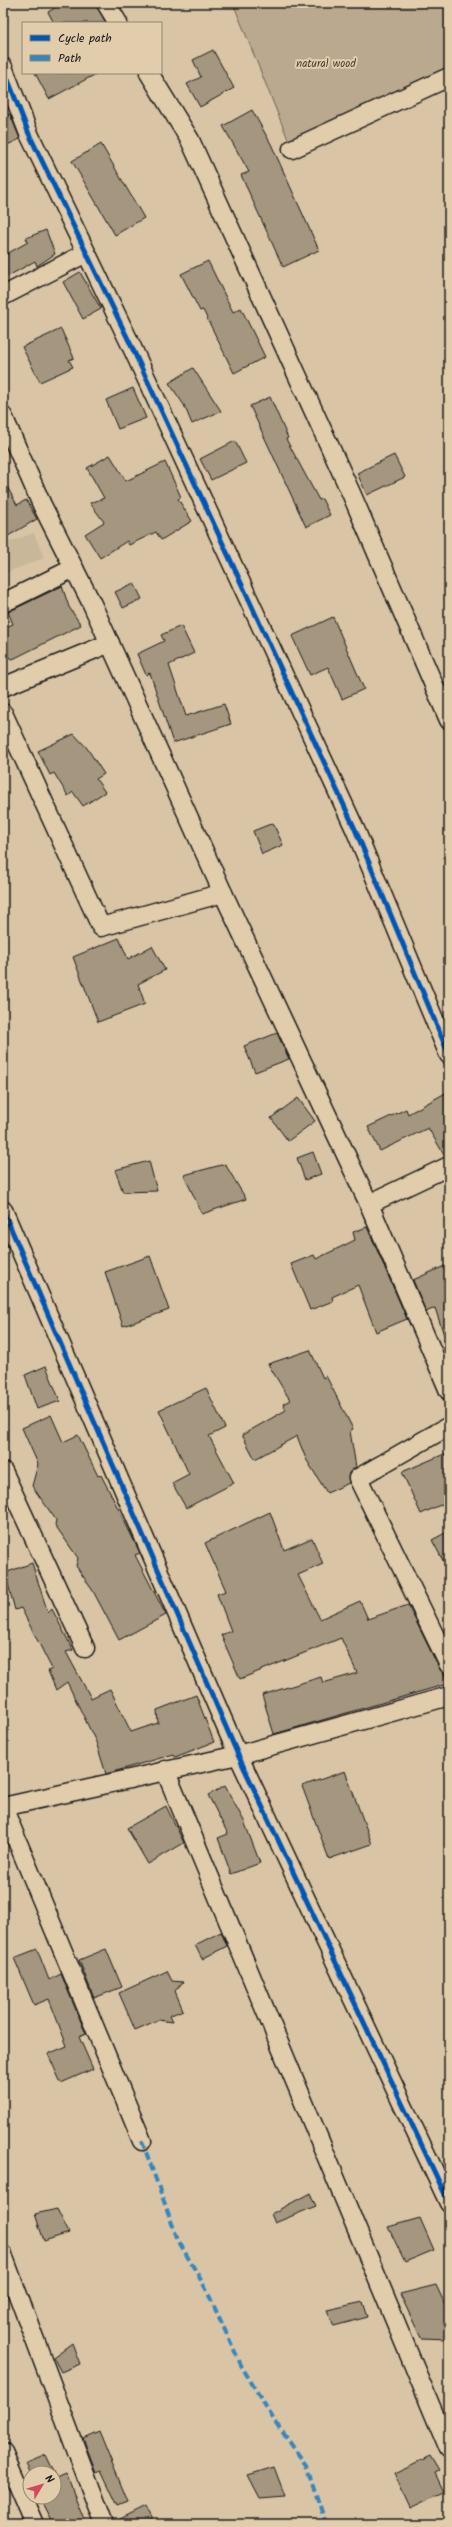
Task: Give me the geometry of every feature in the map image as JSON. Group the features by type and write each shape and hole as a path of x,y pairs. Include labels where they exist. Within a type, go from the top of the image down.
{"street":[{"path":"106,3 117,22"},
{"path":"3,67 29,134 129,340 355,829 449,1054"},
{"path":"150,74 190,140 351,493 449,720"},
{"path":"292,149 449,77"},
{"path":"3,296 86,253"},
{"path":"3,416 10,452 74,568 110,643 223,893 369,1204 449,1391"},
{"path":"3,603 74,568"},
{"path":"3,687 110,643"},
{"path":"3,713 101,927 223,893"},
{"path":"369,1204 449,1166"},
{"path":"3,1210 238,1755 449,2203"},
{"path":"449,1426 358,1478 449,1665"},
{"path":"3,1471 85,1648"},
{"path":"142,2141 3,1807 238,1755 449,1696"},
{"path":"165,1770 449,2450"},
{"path":"3,2255 104,2524"},
{"path":"3,2452 34,2524"}],"shaded area":[{"path":"34,533 44,558 3,574 3,544"}],"green space":[{"name":"natural wood","path":"233,3 449,3 449,72 292,149"}],"building":[{"path":"63,3 96,3 106,22 53,22 48,12"},
{"path":"213,50 234,88 200,107 187,84 201,77 193,60"},
{"path":"36,74 96,74 49,99"},
{"path":"252,110 271,144 319,250 283,267 241,175 249,172 223,126"},
{"path":"10,114 20,139 3,147 3,117"},
{"path":"101,144 144,218 115,235 72,161"},
{"path":"46,230 55,254 37,266 35,261 3,279 3,256 28,242 26,238"},
{"path":"208,261 233,312 241,308 265,357 234,373 203,310 200,311 181,274"},
{"path":"80,272 101,309 83,319 63,282"},
{"path":"61,329 74,358 69,360 73,367 40,382 22,347"},
{"path":"193,368 221,411 192,424 184,405 169,383"},
{"path":"133,388 146,418 118,429 106,400"},
{"path":"270,397 288,438 286,439 319,500 322,499 330,515 306,527 250,406"},
{"path":"235,441 246,463 211,480 200,459"},
{"path":"110,455 126,481 165,462 181,497 178,499 192,521 161,540 156,532 129,545 127,541 100,558 85,534 104,522 90,503 104,498 87,468"},
{"path":"394,455 405,477 367,495 357,473"},
{"path":"3,479 17,505 26,500 37,519 3,539"},
{"path":"134,583 142,599 123,608 115,592"},
{"path":"62,586 69,607 81,625 13,659 3,655 3,628 13,624 8,612"},
{"path":"333,617 364,689 342,699 328,667 310,675 292,636"},
{"path":"181,626 194,653 169,665 186,716 224,704 231,724 173,743 150,673 146,675 137,654 164,641 161,635"},
{"path":"74,734 87,748 104,774 96,779 105,792 83,806 73,792 68,796 54,773 50,775 38,751"},
{"path":"273,823 283,845 262,854 253,831"},
{"path":"119,938 128,959 152,946 165,970 138,984 145,1004 98,1022 73,957"},
{"path":"277,1033 289,1059 255,1072 244,1046"},
{"path":"449,1091 449,1156 445,1156 428,1128 380,1151 368,1127 406,1109 408,1114"},
{"path":"298,1098 315,1121 288,1141 271,1118"},
{"path":"313,1152 321,1174 305,1180 297,1158"},
{"path":"149,1161 157,1191 123,1192 115,1170"},
{"path":"225,1164 246,1199 202,1214 184,1175"},
{"path":"367,1227 407,1319 376,1332 358,1285 332,1297 333,1301 310,1310 291,1264 314,1255 316,1259 355,1240 353,1232"},
{"path":"150,1256 169,1310 123,1326 105,1272"},
{"path":"449,1264 449,1340 446,1341 435,1308 426,1312 413,1280"},
{"path":"310,1350 323,1378 326,1376 353,1429 350,1431 356,1467 349,1473 349,1483 327,1493 306,1459 297,1436 255,1459 242,1435 286,1410 283,1404 290,1400 268,1364"},
{"path":"46,1366 60,1401 37,1409 25,1375"},
{"path":"206,1388 225,1428 209,1436 234,1483 186,1508 172,1483 189,1474 159,1410"},
{"path":"51,1415 63,1442 78,1435 98,1476 101,1475 140,1553 135,1555 166,1615 119,1640 93,1591 76,1566 78,1558 55,1525 56,1520 32,1486 38,1464 22,1428"},
{"path":"449,1452 449,1501 421,1514 402,1472"},
{"path":"270,1512 284,1550 312,1538 323,1564 298,1575 320,1619 360,1601 368,1619 408,1605 440,1670 444,1674 447,1684 274,1734 262,1695 321,1677 323,1683 357,1673 341,1638 240,1679 221,1635 231,1631 217,1594 226,1591 205,1543"},
{"path":"449,1531 449,1572 432,1540"},
{"path":"32,1563 48,1613 52,1609 73,1650 66,1652 91,1698 110,1689 131,1732 158,1723 157,1710 196,1695 214,1742 175,1757 174,1754 106,1774 96,1742 67,1682 56,1690 48,1671 52,1669 21,1608 15,1610 5,1573"},
{"path":"345,1771 372,1844 329,1859 302,1786"},
{"path":"225,1786 244,1821 260,1863 231,1874 218,1838 228,1834 208,1795"},
{"path":"166,1806 184,1843 148,1864 127,1828"},
{"path":"221,1932 227,1946 202,1959 195,1945"},
{"path":"37,1949 49,1980 61,1974 86,2034 79,2037 93,2069 61,2083 48,2054 67,2046 49,1999 34,2005 14,1958"},
{"path":"106,1949 122,1987 94,1998 79,1960"},
{"path":"167,1971 172,1981 183,1982 175,1991 183,2010 169,2016 172,2022 158,2020 135,2030 119,1993"},
{"path":"310,2193 316,2206 275,2223 271,2214"},
{"path":"57,2209 69,2233 44,2241 35,2214"},
{"path":"420,2218 434,2250 405,2262 388,2227"},
{"path":"436,2285 449,2313 449,2339 421,2338 400,2294"},
{"path":"363,2302 368,2317 334,2326 327,2310"},
{"path":"72,2343 80,2364 61,2372 53,2357"},
{"path":"99,2431 128,2502 118,2506 101,2470 96,2472 83,2438"},
{"path":"46,2455 51,2465 28,2465 27,2463"},
{"path":"430,2456 439,2471 435,2473 444,2492 410,2508 394,2473"},
{"path":"274,2467 285,2496 260,2498 248,2475"},
{"path":"66,2474 86,2524 54,2524 44,2505 62,2505 62,2476"},
{"path":"146,2506 155,2524 114,2524 114,2522"}],"marked path":[{"path":"142,2141 178,2240 206,2289 242,2367 274,2420 306,2465 326,2524"}],"cycle path":[{"path":"3,67 29,134 129,341 355,829 449,1055"},
{"path":"3,1210 238,1755 449,2203"}]}
